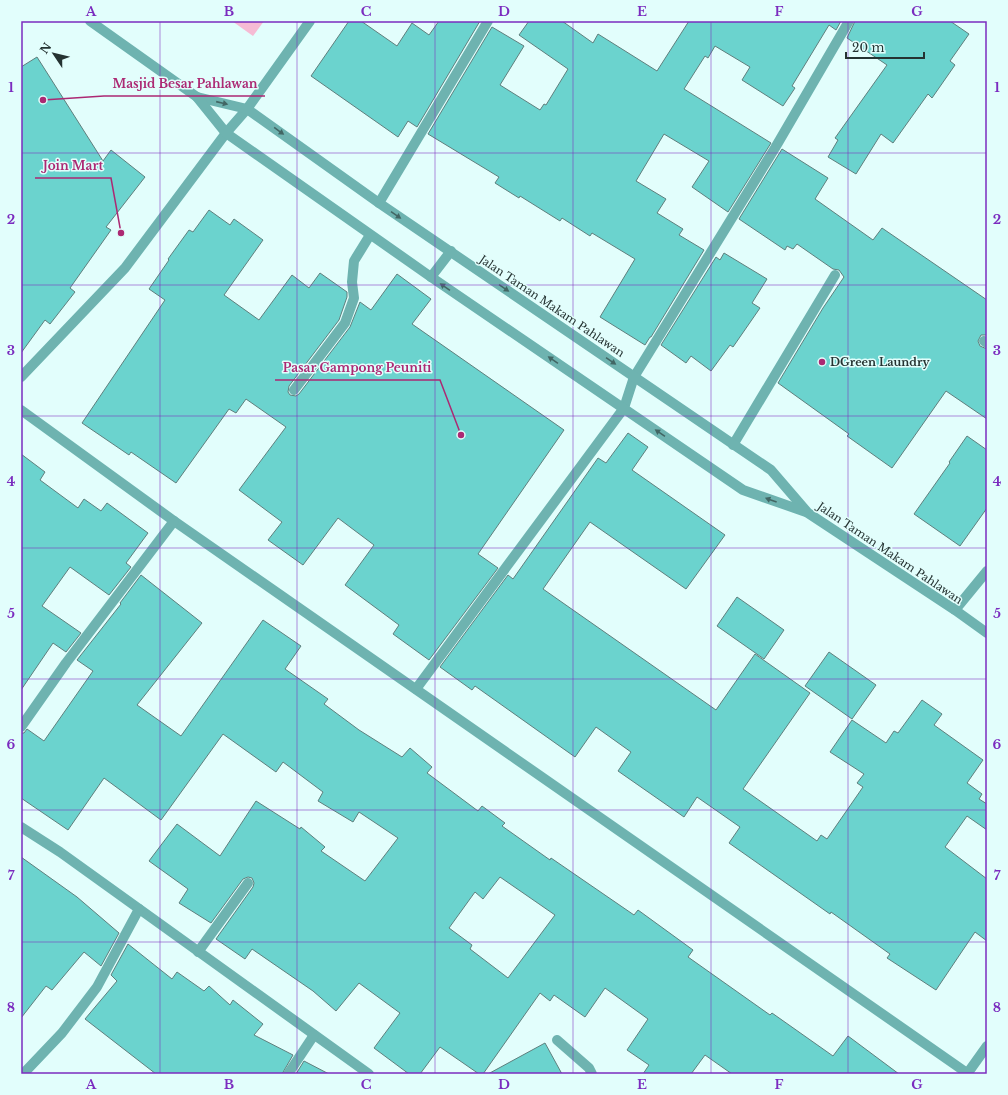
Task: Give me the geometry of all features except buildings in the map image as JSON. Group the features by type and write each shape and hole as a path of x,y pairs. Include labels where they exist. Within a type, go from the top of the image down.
{"street":[{"name":"Jalan Taman Makam Pahlawan","path":"90,21 197,97 247,109 379,203 770,470 808,513 955,610 987,633"},
{"path":"23,372 125,268 226,134 247,109 310,21"},
{"path":"379,203 488,21"},
{"path":"416,688 624,408 634,377 775,148 849,21"},
{"path":"197,97 226,134 370,235 743,490 808,513"},
{"path":"294,390 345,323 354,298 352,282 354,261 370,235"},
{"path":"431,277 451,251"},
{"path":"733,445 835,275"},
{"path":"21,410 174,521 416,688 967,1074 987,1046"},
{"path":"21,727 66,663 174,521"},
{"path":"955,610 987,570"},
{"path":"21,827 60,852 369,1074"},
{"path":"198,952 248,883"},
{"path":"22,1074 62,1033 97,987 138,909"},
{"path":"288,1074 314,1035"},
{"path":"557,1040 589,1068 592,1074"}],"shaded area":[{"path":"232,21 264,21 253,36"}],"place":[{"name":"Masjid Besar Pahlawan","path":"43,100"},
{"name":"Join Mart","path":"121,233"},
{"name":"DGreen Laundry","path":"822,362"},
{"name":"Pasar Gampong Peuniti","path":"461,435"}]}
